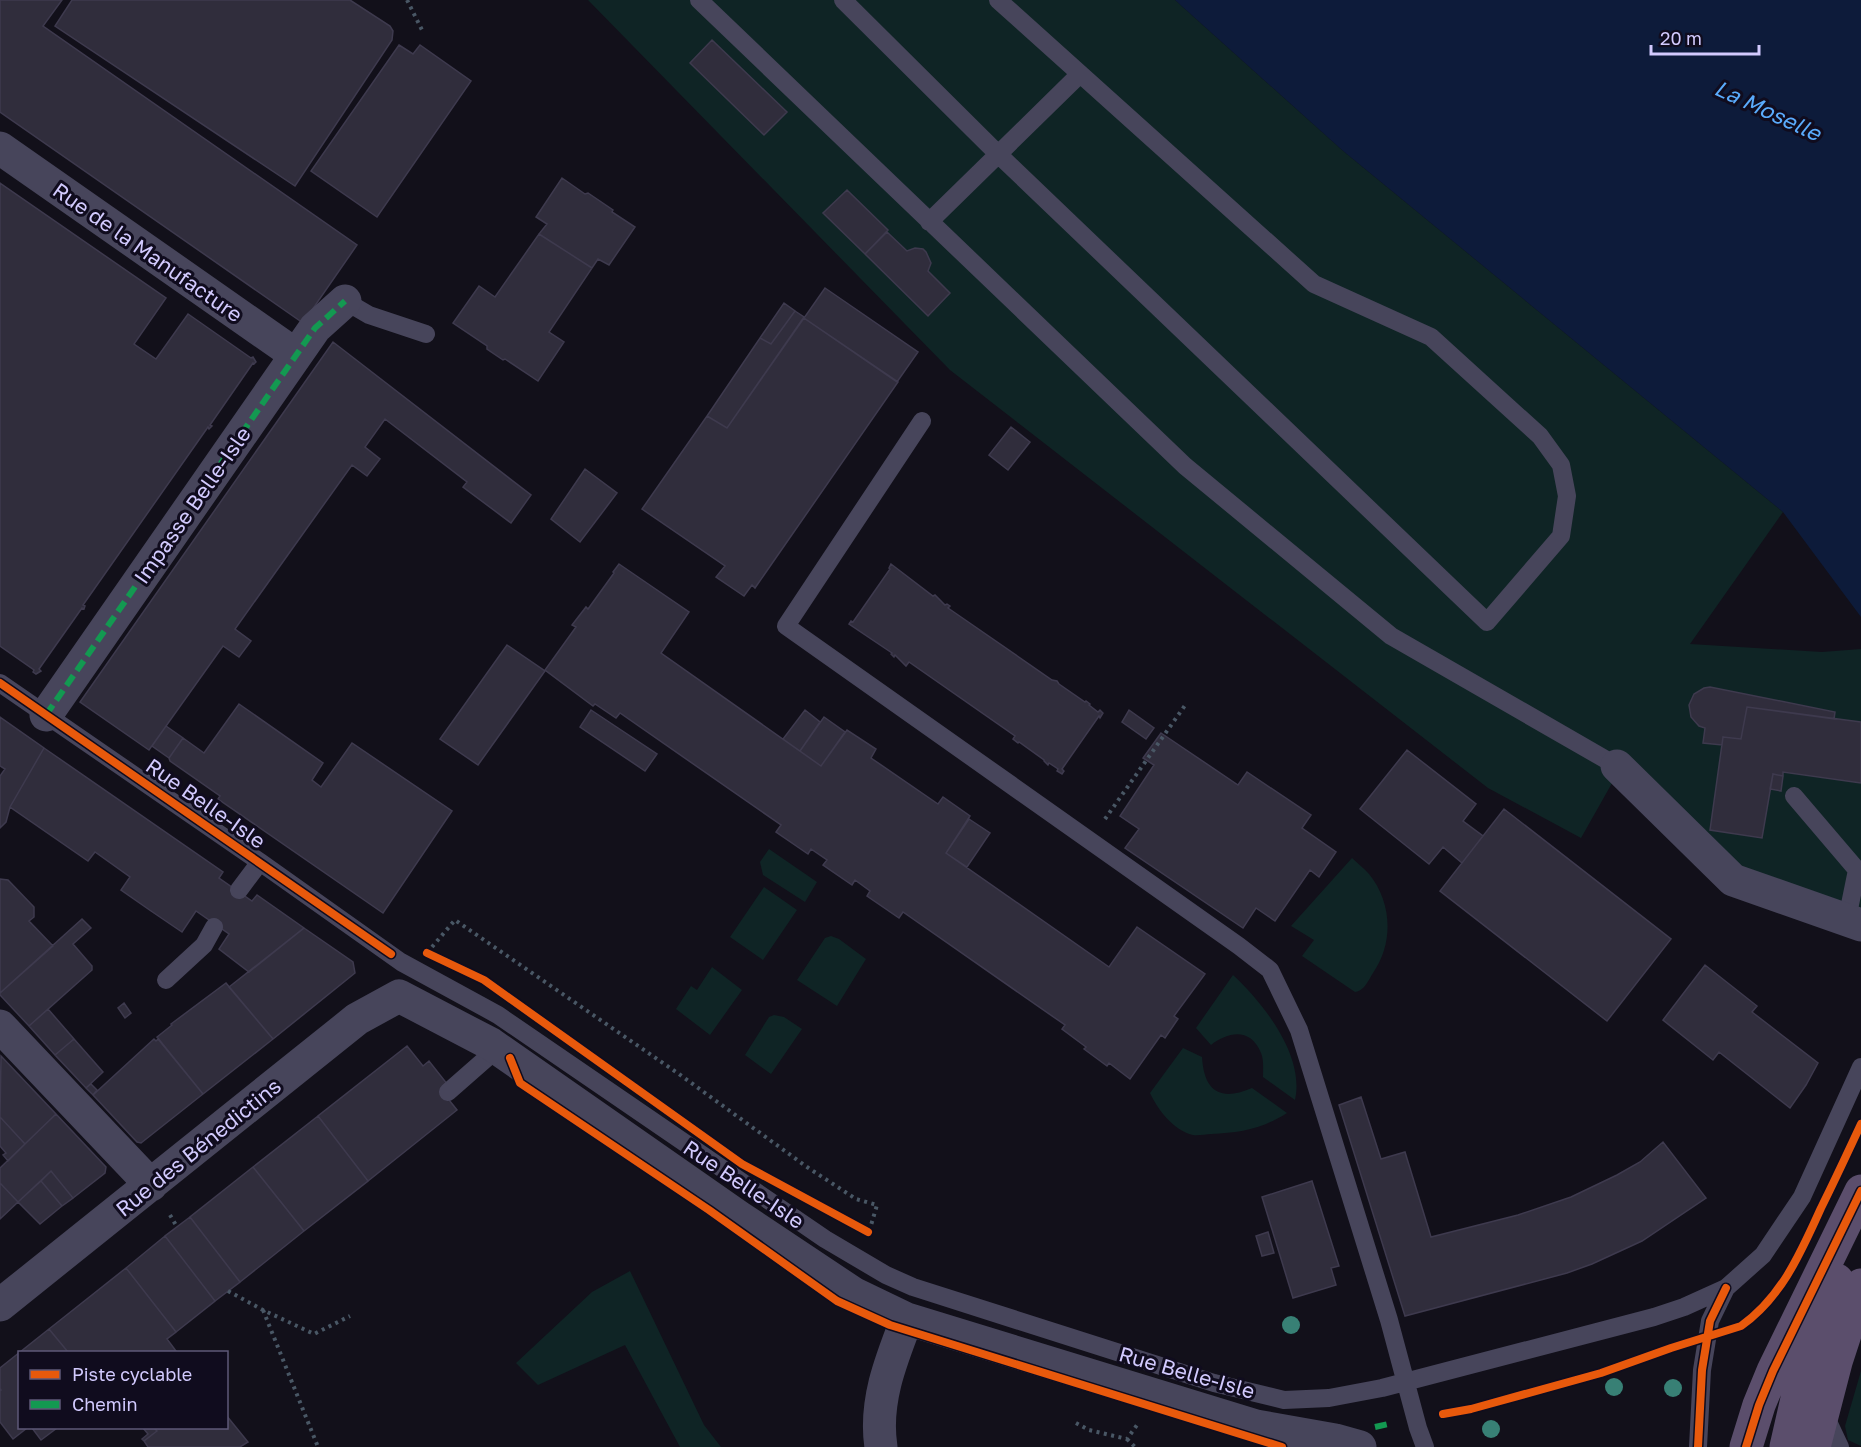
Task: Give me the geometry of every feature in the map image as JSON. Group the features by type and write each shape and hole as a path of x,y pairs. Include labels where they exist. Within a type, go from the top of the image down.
{"main road":[{"path":"1746,1447 1759,1405 1773,1371 1861,1193"},
{"path":"1786,1447 1799,1390 1836,1283 1861,1193"},
{"path":"1814,1447 1836,1362 1861,1285"}],"street":[{"name":"Rue de la Manufacture","path":"0,148 297,356"},
{"name":"Impasse Belle-Isle","path":"46,715 315,328 345,301"},
{"path":"1617,766 1733,879 1854,922"},
{"name":"Rue Belle-Isle","path":"399,996 497,1049 853,1293 907,1319 1256,1426 1335,1440 1360,1447"},
{"name":"Rue des Bénedictins","path":"0,1305 357,1019 399,996"},
{"path":"0,1026 151,1185"},
{"path":"881,1447 879,1435 881,1401 886,1373 907,1319"}],"lane":[{"path":"699,0 1185,466 1391,636 1617,766"},
{"path":"707,0 717,19"},
{"path":"843,0 998,154 1487,622 1561,536 1567,496 1561,465 1540,436 1431,337 1314,284 998,0"},
{"path":"929,222 1079,75"},
{"path":"345,301 369,315 426,334"},
{"path":"922,421 786,626 1270,970 1299,1030 1389,1320 1425,1447"},
{"name":"Rue Belle-Isle","path":"0,683 401,962 498,1016 825,1239 886,1275 913,1287 1214,1383 1284,1400 1329,1398 1406,1382 1684,1307 1726,1288"},
{"path":"1794,796 1857,870 1854,922"},
{"path":"239,890 260,862"},
{"path":"166,980 204,945 214,927"},
{"path":"448,1092 497,1049"},
{"path":"1698,1447 1702,1370 1710,1321 1726,1288 1763,1255 1802,1197 1861,1067"},
{"path":"907,1319 913,1287"},
{"path":"1823,1412 1840,1447"}],"path":[{"path":"407,0 422,30"},
{"path":"1090,840 1186,704"},
{"path":"437,957 427,953 454,920 679,1074 807,1167 856,1199 877,1205 868,1232 858,1226"},
{"path":"228,1291 314,1334 350,1316"},
{"path":"263,1310 318,1447"},
{"path":"1127,1439 1139,1422"},
{"path":"1076,1423 1089,1430 1127,1439 1135,1447"}],"green space":[{"path":"588,0 1175,0 1342,150 1783,512 1690,644 1822,652 1861,649 1861,925 1733,880 1620,769 1581,838 1488,788 950,370"},
{"path":"769,849 817,882 805,902 763,875 760,862"},
{"path":"1352,858 1377,885 1386,910 1387,923 1387,936 1380,961 1366,985 1355,992 1302,956 1314,940 1291,926"},
{"path":"764,887 797,910 763,960 730,937"},
{"path":"831,936 839,939 866,959 837,1006 797,980 825,938"},
{"path":"712,967 742,990 710,1035 676,1009 691,986 697,990"},
{"path":"1233,975 1257,1000 1288,1048 1294,1065 1295,1100 1263,1077 1262,1056 1252,1039 1239,1034 1232,1035 1211,1045 1196,1028"},
{"path":"774,1015 784,1017 802,1029 771,1074 745,1055 769,1017"},
{"path":"1183,1048 1202,1057 1206,1078 1216,1090 1231,1094 1252,1088 1287,1113 1260,1126 1232,1133 1195,1135 1179,1129 1157,1106 1150,1093"},
{"path":"630,1271 704,1425 721,1447 680,1447 625,1345 538,1385 516,1363 592,1292"},
{"path":"1861,1371 1861,1446 1848,1440 1845,1426"}],"water":[{"name":"La Moselle","path":"1175,0 1861,0 1861,617 1783,512 1342,150"}],"building":[{"path":"0,0 62,0 43,26 357,245 303,323 0,112"},
{"path":"72,0 350,0 390,26 393,31 392,40 295,186 55,26"},
{"path":"712,40 787,112 764,135 690,63"},
{"path":"399,45 413,54 420,45 471,81 377,217 311,171"},
{"path":"562,178 585,194 588,193 635,227 609,265 598,259 592,268 539,234 547,224 536,217"},
{"path":"0,183 166,298 134,344 156,359 188,314 251,358 253,357 256,362 253,363 210,425 212,426 209,429 208,427 83,605 84,609 82,608 39,669 41,671 36,674 34,670 0,646"},
{"path":"847,190 888,230 865,254 823,213"},
{"path":"887,232 907,251 915,248 923,249 931,263 928,271 950,293 928,316 865,254"},
{"path":"539,234 592,268 549,332 564,342 538,381 505,359 503,360 453,323 479,286 495,297"},
{"path":"825,288 918,352 897,382 804,318"},
{"path":"784,303 795,311 771,344 760,338"},
{"path":"795,311 804,317 727,428 707,416 760,338 771,344"},
{"path":"804,318 898,382 755,588 752,585 744,596 716,577 725,566 642,509 707,416 727,428"},
{"path":"333,342 531,495 511,523 463,487 467,482 385,419 365,447 380,459 367,476 352,465 235,629 251,641 239,657 223,646 149,750 80,702"},
{"path":"1011,427 1030,442 1008,470 989,455"},
{"path":"585,469 617,493 580,542 551,519"},
{"path":"619,564 689,612 661,653 821,766 847,730 876,749 871,758 938,804 943,797 970,816 946,853 1109,967 1137,927 1205,974 1174,1016 1178,1019 1165,1038 1161,1035 1130,1079 1109,1063 1107,1066 1084,1049 1086,1047 1062,1029 1065,1025 903,912 899,918 867,896 870,891 855,880 852,885 823,865 827,860 811,849 808,854 776,832 781,825 620,713 616,718 595,704 593,706 545,670 576,627 572,625 586,607 588,609"},
{"path":"891,564 933,596 935,595 945,605 950,606 948,608 1086,701 1098,712 1100,710 1103,713 1062,769 1064,771 1062,774 1013,739 1015,736 909,662 906,666 895,655 894,657 892,653 849,624 853,622 890,569"},
{"path":"507,645 545,671 478,765 440,739"},
{"path":"1710,687 1835,712 1834,719 1747,707 1741,739 1723,737 1722,745 1703,743 1705,728 1699,726 1691,717 1689,705 1694,694"},
{"path":"239,704 323,763 312,780 321,787 352,743 452,811 383,913 218,799 220,796 170,761 169,758 183,738 204,753"},
{"path":"1747,707 1861,722 1861,783 1783,772 1783,776 1773,774 1762,838 1710,830 1723,737 1741,739"},
{"path":"591,710 657,754 645,771 580,727"},
{"path":"805,710 820,722 800,751 783,739"},
{"path":"1129,710 1154,728 1146,739 1122,722"},
{"path":"0,717 44,748 10,807 6,822 0,828 0,776 5,769 0,766"},
{"path":"824,717 845,732 821,766 800,751"},
{"path":"166,726 183,738 169,758 152,746"},
{"path":"1161,733 1238,785 1247,772 1311,815 1302,828 1336,852 1319,877 1310,870 1275,921 1256,908 1243,928 1125,848 1139,829 1120,816 1154,765 1143,758"},
{"path":"44,748 223,872 219,878 252,901 257,895 304,928 249,972 219,949 229,934 196,911 182,932 151,911 121,890 130,877 95,852 88,861 10,807"},
{"path":"1407,750 1476,804 1463,821 1483,836 1462,863 1443,847 1429,864 1360,809"},
{"path":"1773,774 1783,776 1781,791 1770,789"},
{"path":"1504,809 1671,939 1607,1021 1440,891"},
{"path":"969,819 990,833 967,867 946,853"},
{"path":"0,879 8,880 34,907 34,917 29,921 53,946 0,993"},
{"path":"82,919 91,928 73,944 92,966 92,970 29,1026 0,993"},
{"path":"304,928 353,962 355,973 273,1039 229,987"},
{"path":"1705,965 1757,1006 1752,1012 1818,1063 1790,1108 1719,1052 1713,1060 1663,1020"},
{"path":"226,983 273,1039 203,1094 157,1037"},
{"path":"124,1003 131,1013 125,1018 118,1008"},
{"path":"48,1009 74,1039 55,1055 29,1026"},
{"path":"74,1039 103,1072 86,1088 55,1055"},
{"path":"154,1039 156,1041 158,1039 203,1094 141,1143 137,1142 93,1095"},
{"path":"407,1046 423,1066 429,1061 448,1085 441,1090 457,1110 368,1181 318,1116"},
{"path":"1,1056 56,1114 25,1144 0,1117"},
{"path":"91,1084 97,1090 93,1095 86,1088"},
{"path":"1361,1097 1381,1159 1405,1152 1431,1237 1518,1215 1571,1197 1640,1162 1663,1142 1706,1198 1642,1241 1592,1264 1567,1273 1405,1316 1339,1105"},
{"path":"56,1114 106,1167 105,1173 73,1198 51,1171 18,1202 0,1183 0,1168"},
{"path":"318,1116 368,1181 304,1231 253,1167"},
{"path":"0,1117 25,1144 8,1161 3,1155 6,1153 0,1146"},
{"path":"253,1167 304,1231 240,1282 190,1217"},
{"path":"51,1171 73,1198 62,1206 41,1181"},
{"path":"41,1181 62,1206 40,1224 18,1202"},
{"path":"1312,1181 1339,1266 1331,1268 1336,1285 1293,1298 1262,1197"},
{"path":"0,1183 18,1202 0,1219"},
{"path":"190,1217 240,1282 215,1301 165,1236"},
{"path":"1268,1232 1274,1253 1262,1256 1256,1236"},
{"path":"165,1236 215,1301 176,1332 126,1268"},
{"path":"126,1268 176,1332 167,1339 176,1351 67,1351 49,1329"},
{"path":"49,1329 67,1351 21,1351"},
{"path":"18,1354 18,1429 26,1429 13,1439 0,1422 0,1368"},
{"path":"228,1417 248,1442 240,1447 148,1447 144,1441 157,1431 155,1429 228,1429"},
{"path":"33,1429 56,1429 41,1440"},
{"path":"144,1429 157,1431 144,1441 142,1439 148,1434"}],"marked path":[{"path":"46,715 315,328 345,301"},
{"path":"1375,1427 1388,1424"}],"cycle path":[{"path":"0,683 391,954"},
{"path":"427,953 484,980 742,1164 868,1232"},
{"path":"510,1058 520,1083 709,1210 837,1301 890,1325 1282,1447"},
{"path":"1443,1414 1471,1409 1601,1373 1741,1326 1768,1302 1789,1273 1861,1124"},
{"path":"1746,1447 1759,1405 1773,1371 1861,1191"},
{"path":"1698,1447 1702,1370 1710,1321 1726,1288"}]}
